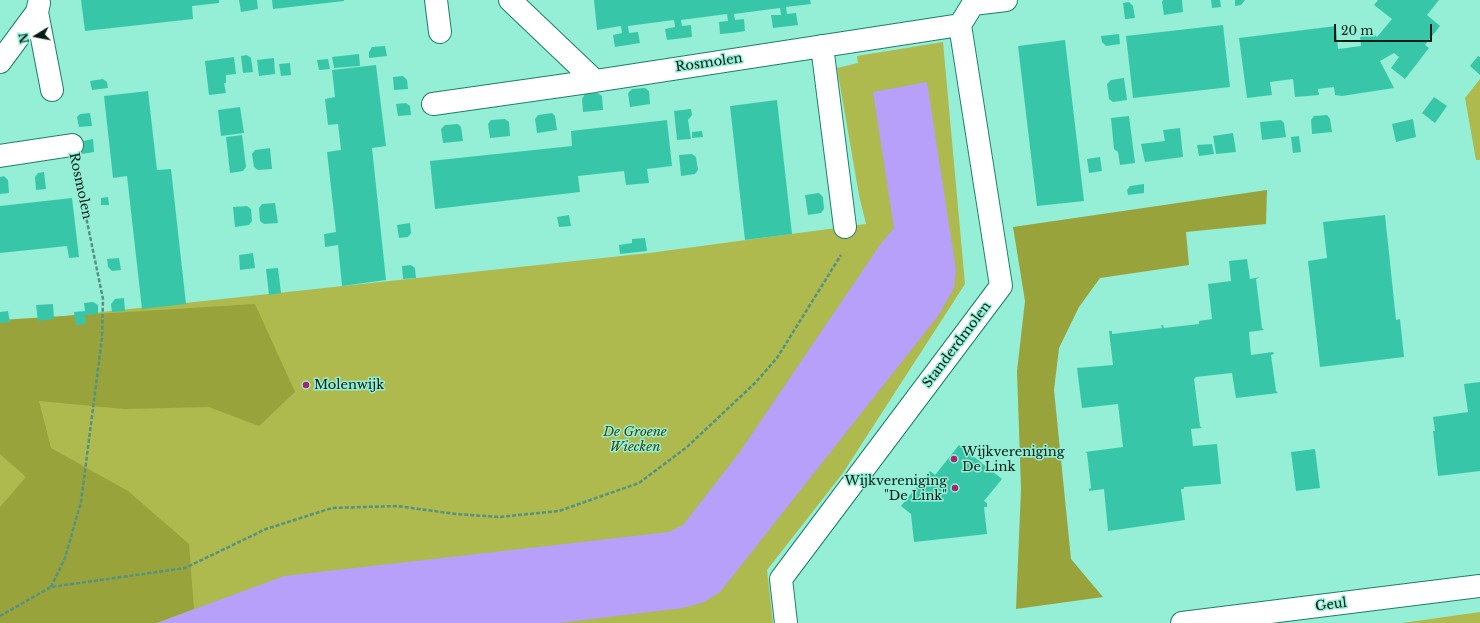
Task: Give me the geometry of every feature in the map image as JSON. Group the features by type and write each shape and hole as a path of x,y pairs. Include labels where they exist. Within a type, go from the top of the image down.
{"street":[{"path":"436,0 440,32"},
{"path":"510,0 595,81"},
{"path":"960,25 973,4 1006,0"},
{"path":"0,62 38,6"},
{"path":"38,6 52,90"},
{"name":"Rosmolen","path":"433,104 595,81 960,25"},
{"name":"Standerdmolen","path":"786,623 781,579 1001,286 960,25"},
{"path":"822,46 846,228"},
{"name":"Rosmolen","path":"0,156 72,145"},
{"name":"Geul","path":"1182,623 1480,586"}],"path":[{"name":"Rosmolen","path":"51,587 64,558 81,502 102,338 103,298 72,145"},
{"path":"0,615 51,587 185,568 266,529 332,508 397,506 456,514 499,517 559,511 639,483 687,447 755,383 777,358 842,253 847,235 846,228"}],"green space":[{"name":"De Groene Wiecken","path":"943,42 965,284 843,473 767,570 773,623 0,623 0,323 649,253 866,224 859,195 837,68 858,63 857,56"},
{"path":"1480,79 1480,160 1476,160 1465,98"},
{"path":"1267,190 1266,224 1186,232 1189,265 1100,278 1079,307 1059,348 1054,390 1071,559 1103,597 1016,609 1021,489 1017,371 1025,301 1013,227"},
{"path":"255,304 295,392 259,426 209,407 124,409 39,401 51,448 128,491 189,544 194,609 157,623 0,623 0,507 26,477 0,454 0,320"},
{"path":"1480,612 1480,623 1402,623"}],"shaded area":[{"path":"927,82 956,270 954,288 938,316 720,592 704,602 683,608 559,623 157,623 284,576 669,532 683,525 739,453 882,242 894,228 873,92"}],"building":[{"path":"81,0 219,0 219,3 192,6 193,19 85,31"},
{"path":"239,0 257,0 258,9 241,12"},
{"path":"272,0 344,0 344,1 273,9"},
{"path":"594,0 810,0 811,4 786,7 787,14 796,13 798,25 773,28 771,15 781,15 780,8 734,14 735,20 744,19 745,31 732,33 720,34 719,22 728,21 727,14 681,20 682,26 691,25 692,37 667,40 665,29 675,27 674,20 628,26 629,33 638,32 640,43 615,47 613,35 622,33 621,26 597,30"},
{"path":"1163,0 1182,0 1183,12 1164,15"},
{"path":"1211,0 1220,0 1221,7 1212,8"},
{"path":"1235,0 1245,0 1241,5 1235,6"},
{"path":"1378,0 1439,0 1427,15 1440,26 1425,45 1429,48 1405,79 1391,68 1399,57 1394,53 1380,61 1394,88 1342,96 1335,95 1334,87 1318,89 1319,95 1295,97 1293,79 1270,82 1272,95 1247,98 1239,38 1336,26 1338,49 1361,46 1360,37 1371,31 1377,37 1392,19 1374,5"},
{"path":"1129,2 1133,6 1135,18 1125,19 1123,3"},
{"path":"1223,25 1230,87 1133,98 1126,36"},
{"path":"1119,34 1120,44 1106,46 1102,42 1101,36"},
{"path":"1065,40 1084,201 1037,206 1018,46"},
{"path":"385,46 387,56 369,58 369,52 372,47"},
{"path":"359,54 360,66 334,68 332,57"},
{"path":"247,55 251,58 253,72 243,73 241,56"},
{"path":"1478,56 1480,57 1480,75 1470,66"},
{"path":"234,57 236,74 226,75 226,83 224,83 226,93 209,95 205,61"},
{"path":"274,58 275,74 259,76 257,60"},
{"path":"328,59 330,69 319,70 317,60"},
{"path":"290,63 291,75 281,76 279,64"},
{"path":"376,65 386,146 372,148 386,280 342,286 338,245 325,247 324,234 336,232 327,152 341,150 338,124 328,125 325,99 335,97 332,70"},
{"path":"403,76 407,80 408,89 394,90 393,77"},
{"path":"1124,78 1127,100 1113,102 1109,99 1107,84 1111,80"},
{"path":"103,79 107,82 108,88 92,90 90,81"},
{"path":"645,88 649,91 650,104 630,107 628,93 632,89"},
{"path":"148,91 157,170 171,169 186,304 142,309 127,176 113,178 104,96"},
{"path":"598,93 602,96 603,110 583,112 582,99 585,94"},
{"path":"1434,97 1447,106 1435,123 1422,113"},
{"path":"777,100 792,234 745,240 730,106"},
{"path":"406,103 410,106 411,115 398,116 396,104"},
{"path":"240,107 244,133 221,136 218,110"},
{"path":"691,109 692,115 688,120 691,139 677,140 674,111"},
{"path":"90,113 92,126 79,127 77,117 80,114"},
{"path":"552,113 555,116 557,130 537,133 535,119 538,115"},
{"path":"1327,115 1330,119 1332,132 1312,134 1311,120 1314,116"},
{"path":"1129,116 1135,163 1120,165 1118,152 1114,149 1111,118"},
{"path":"505,119 509,122 510,136 490,138 488,124 491,120"},
{"path":"1413,119 1416,137 1396,142 1392,124"},
{"path":"667,120 672,166 647,169 649,183 626,185 624,171 578,176 580,192 435,209 430,161 572,146 571,131"},
{"path":"1281,120 1284,123 1286,137 1262,140 1260,122"},
{"path":"458,124 461,127 463,141 443,143 441,129 445,125"},
{"path":"1180,128 1183,157 1145,162 1141,144 1165,141 1163,130"},
{"path":"702,131 703,137 692,138 692,132"},
{"path":"1233,133 1236,152 1216,154 1213,136"},
{"path":"242,135 246,167 243,171 230,173 226,137"},
{"path":"1299,136 1301,152 1293,153 1291,137"},
{"path":"93,139 94,152 82,154 80,144 83,141"},
{"path":"1212,144 1214,154 1199,156 1197,145"},
{"path":"270,148 272,169 258,170 254,167 252,154 255,150"},
{"path":"692,154 696,157 698,170 695,174 681,176 679,155"},
{"path":"1100,157 1102,171 1089,173 1087,159"},
{"path":"44,172 46,189 36,190 35,177 38,173"},
{"path":"4,176 8,180 9,193 0,194 0,177"},
{"path":"1144,184 1144,193 1128,195 1127,190 1130,186"},
{"path":"819,193 823,197 824,209 821,213 808,215 805,195"},
{"path":"108,197 109,205 101,205 101,198"},
{"path":"72,198 79,257 69,258 67,246 0,253 0,206"},
{"path":"275,203 278,223 264,224 260,221 259,208 262,204"},
{"path":"247,206 251,209 252,221 249,225 235,227 233,207"},
{"path":"569,215 571,226 559,227 557,217"},
{"path":"1385,215 1396,320 1400,319 1404,357 1320,367 1308,261 1327,258 1323,222"},
{"path":"410,223 411,233 408,237 399,238 397,225"},
{"path":"645,238 647,251 620,254 619,245 632,243 632,239"},
{"path":"253,253 255,268 240,270 239,255"},
{"path":"119,258 121,270 112,271 108,267 107,259"},
{"path":"1247,259 1250,279 1260,277 1256,279 1262,328 1264,330 1249,332 1251,355 1273,352 1274,354 1271,355 1276,391 1278,393 1236,398 1232,373 1196,377 1194,379 1200,426 1202,428 1191,429 1193,446 1217,444 1221,484 1184,487 1184,489 1181,489 1185,520 1108,531 1104,489 1089,491 1091,488 1087,453 1085,452 1123,447 1118,404 1082,408 1077,368 1113,365 1109,331 1112,331 1112,334 1162,328 1161,325 1163,325 1164,328 1199,324 1199,321 1212,319 1208,284 1231,281 1229,261"},
{"path":"411,265 415,268 416,278 403,279 402,266"},
{"path":"278,268 281,293 269,295 266,269"},
{"path":"124,298 125,311 112,312 111,304 115,299"},
{"path":"93,302 98,305 98,314 85,315 86,324 76,325 74,312 85,311 84,303"},
{"path":"53,304 54,319 38,321 36,305"},
{"path":"8,311 10,322 0,323 0,312"},
{"path":"1480,382 1480,471 1438,476 1433,417 1468,412 1464,384"},
{"name":"Wijkvereniging \"De Link\"","path":"959,445 1002,479 984,501 987,503 987,507 984,507 987,534 914,542 911,514 901,506 930,471 935,475"},
{"path":"1315,449 1320,488 1296,491 1291,452"}],"place":[{"name":"Molenwijk","path":"306,385"},
{"name":"Wijkvereniging De Link","path":"954,459"},
{"name":"Wijkvereniging \"De Link\"","path":"955,488"}]}
